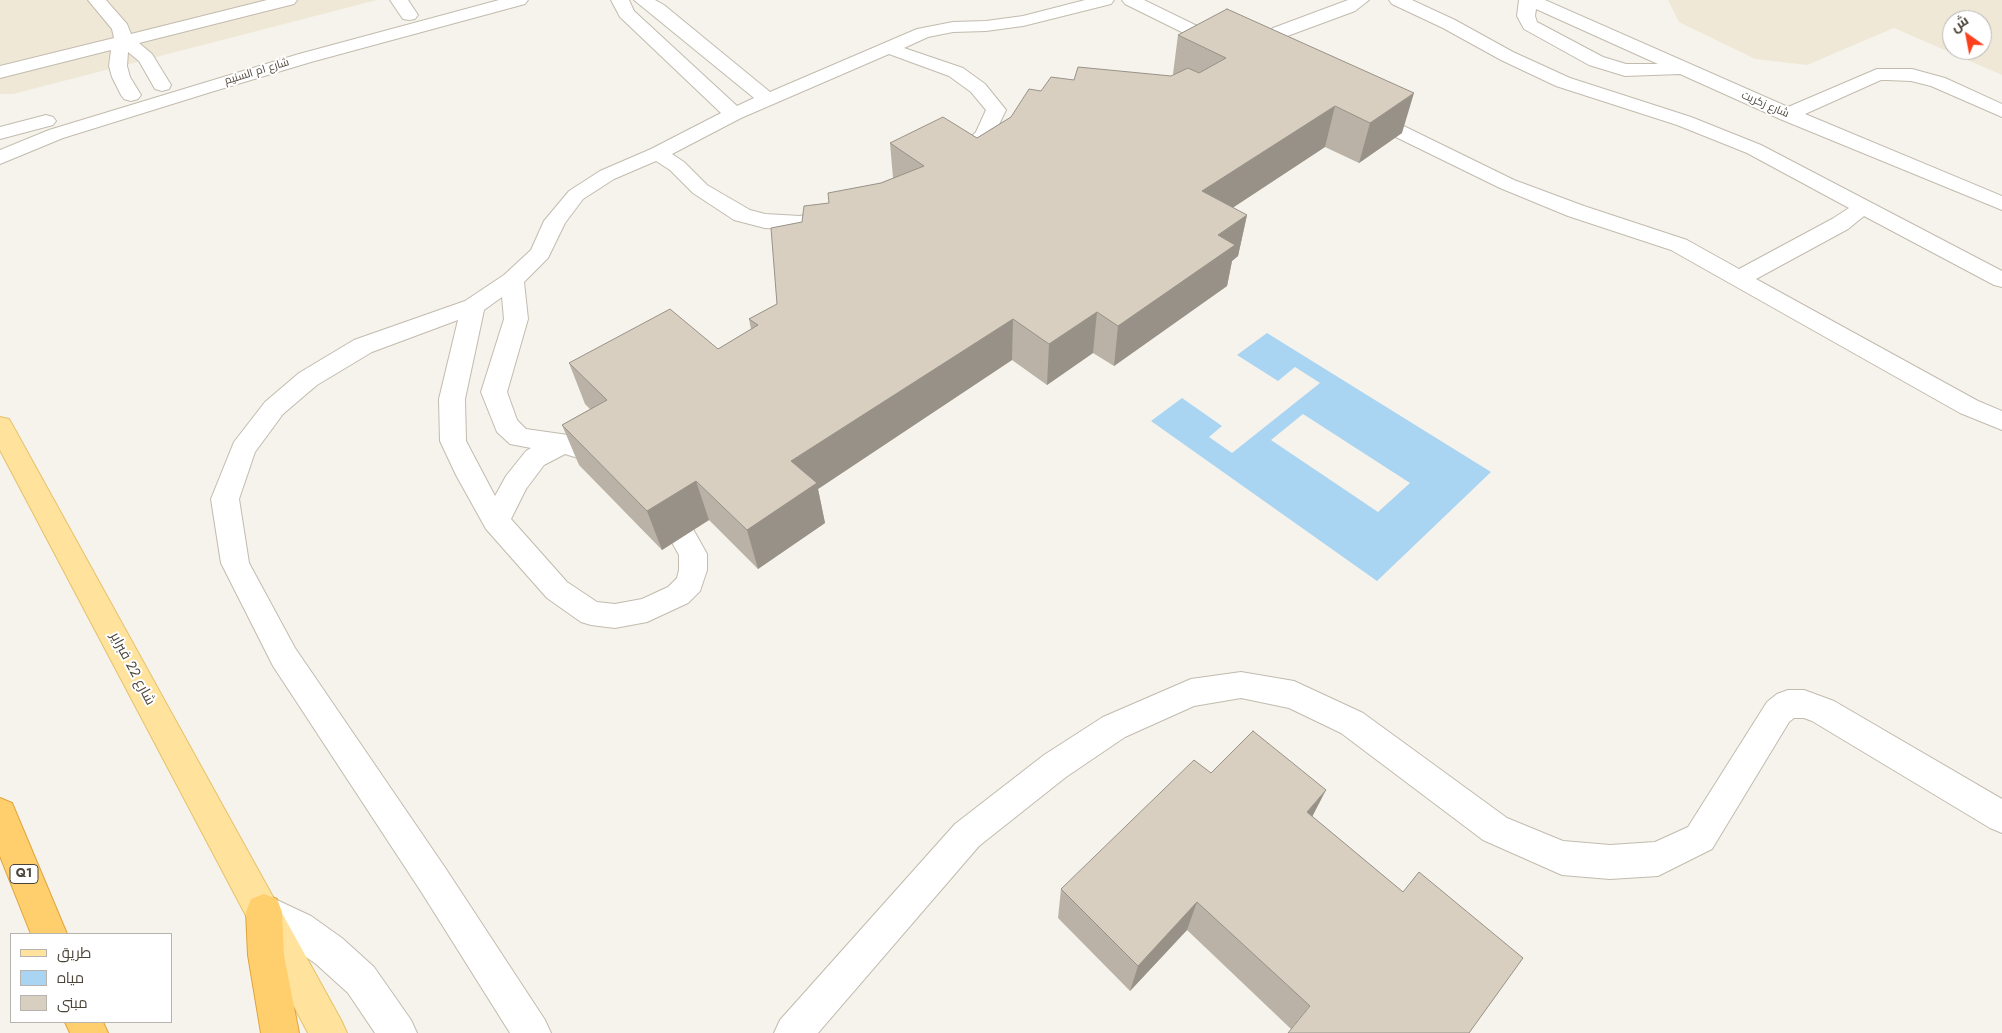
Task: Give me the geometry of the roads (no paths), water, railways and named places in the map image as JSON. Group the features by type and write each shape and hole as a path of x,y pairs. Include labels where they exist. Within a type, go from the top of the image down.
{"highway":[{"name":"Q1","path":"0,814 49,933"},
{"path":"264,912 266,956 280,1033"}],"main road":[{"name":"شارع 22 فبراير","path":"0,426 328,1033"}],"street":[{"path":"97,0 121,28 123,41 118,54 118,66 121,78 131,95"},
{"path":"0,72 288,0"},
{"name":"شارع ام السنيم","path":"0,133 35,125 404,8 466,0"},
{"name":"شارع ام السنيم","path":"0,158 24,146 56,134 195,90 314,55 519,0"},
{"path":"620,0 626,13 734,114"},
{"path":"643,0 658,9 768,100"},
{"path":"532,1033 434,880 284,657 235,563 225,499 243,449 274,408 308,379 363,346 473,306 512,280 540,252 555,221 576,195 607,175 658,153 734,114 923,34 952,27 986,26 1023,21 1105,0"},
{"path":"1131,0 1239,53"},
{"path":"1266,66 1300,73 1272,46 1274,36 1296,25 1349,7 1360,0"},
{"path":"1398,0 1449,24 1507,56 1563,82 1684,121 1754,150 2002,280"},
{"path":"1528,0 1526,16 1530,25 1596,61 1625,70 1650,72 1683,70"},
{"name":"شارع زكريت","path":"1531,0 1683,70 2002,204"},
{"path":"123,41 135,48 146,58 162,85"},
{"path":"888,48 956,72 978,88 996,110 984,135 953,162"},
{"path":"1787,114 1877,75 1887,74 1912,75 1931,80 2002,111"},
{"path":"1346,105 1507,184 1576,211 1679,245 1969,406 2002,421"},
{"path":"658,153 677,166 700,189 742,215 764,221 800,223 855,206"},
{"path":"1738,278 1840,224 1863,207"},
{"path":"512,280 516,319 494,392 506,425 519,437 575,446 598,454"},
{"path":"473,306 452,399 453,441 469,475 496,521 557,590 591,613 615,616 646,610 678,595 690,583 693,570 693,554 683,536"},
{"path":"496,521 515,483 535,458 562,444"},
{"path":"793,1033 967,835 1055,766 1114,727 1191,694 1241,686 1294,695 1352,723 1495,829 1562,858 1610,862 1658,859 1700,838 1778,712 1788,704 1804,704 1823,711 2002,817"},
{"path":"264,912 298,929 329,951 360,980 388,1016 398,1033"}],"water":[{"path":"1267,333 1491,472 1377,581 1151,421 1182,398 1222,426 1209,437 1232,453 1320,383 1295,367 1278,381 1237,355","holes":["1303,414 1410,483 1378,512 1271,440"]}]}
